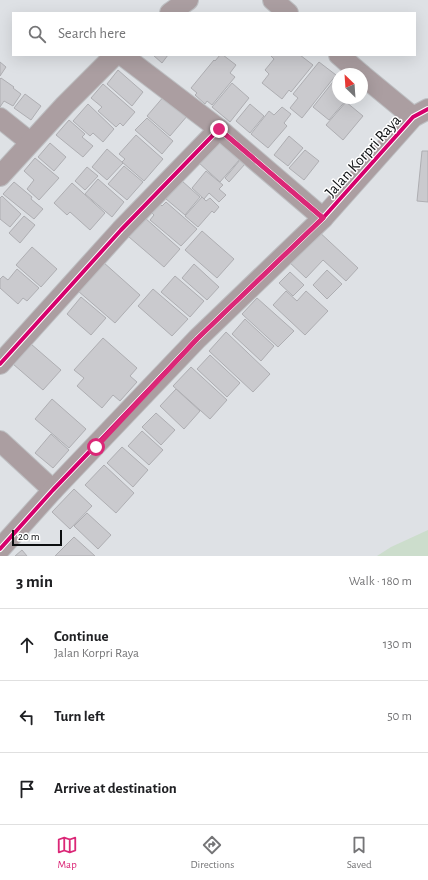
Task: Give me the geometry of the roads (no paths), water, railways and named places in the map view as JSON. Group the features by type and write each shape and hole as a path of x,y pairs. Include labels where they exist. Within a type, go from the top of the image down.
{"street":[{"path":"171,12 188,0"},
{"path":"273,0 287,12"},
{"path":"0,176 65,105 114,56"},
{"path":"123,56 219,129 323,218"},
{"path":"340,56 355,68"},
{"path":"368,78 420,113"},
{"name":"Jalan Korpri Raya","path":"0,549 197,339 323,218 420,113"},
{"path":"0,118 30,142"},
{"path":"0,364 121,230 219,129"},
{"path":"0,441 54,490"}]}
